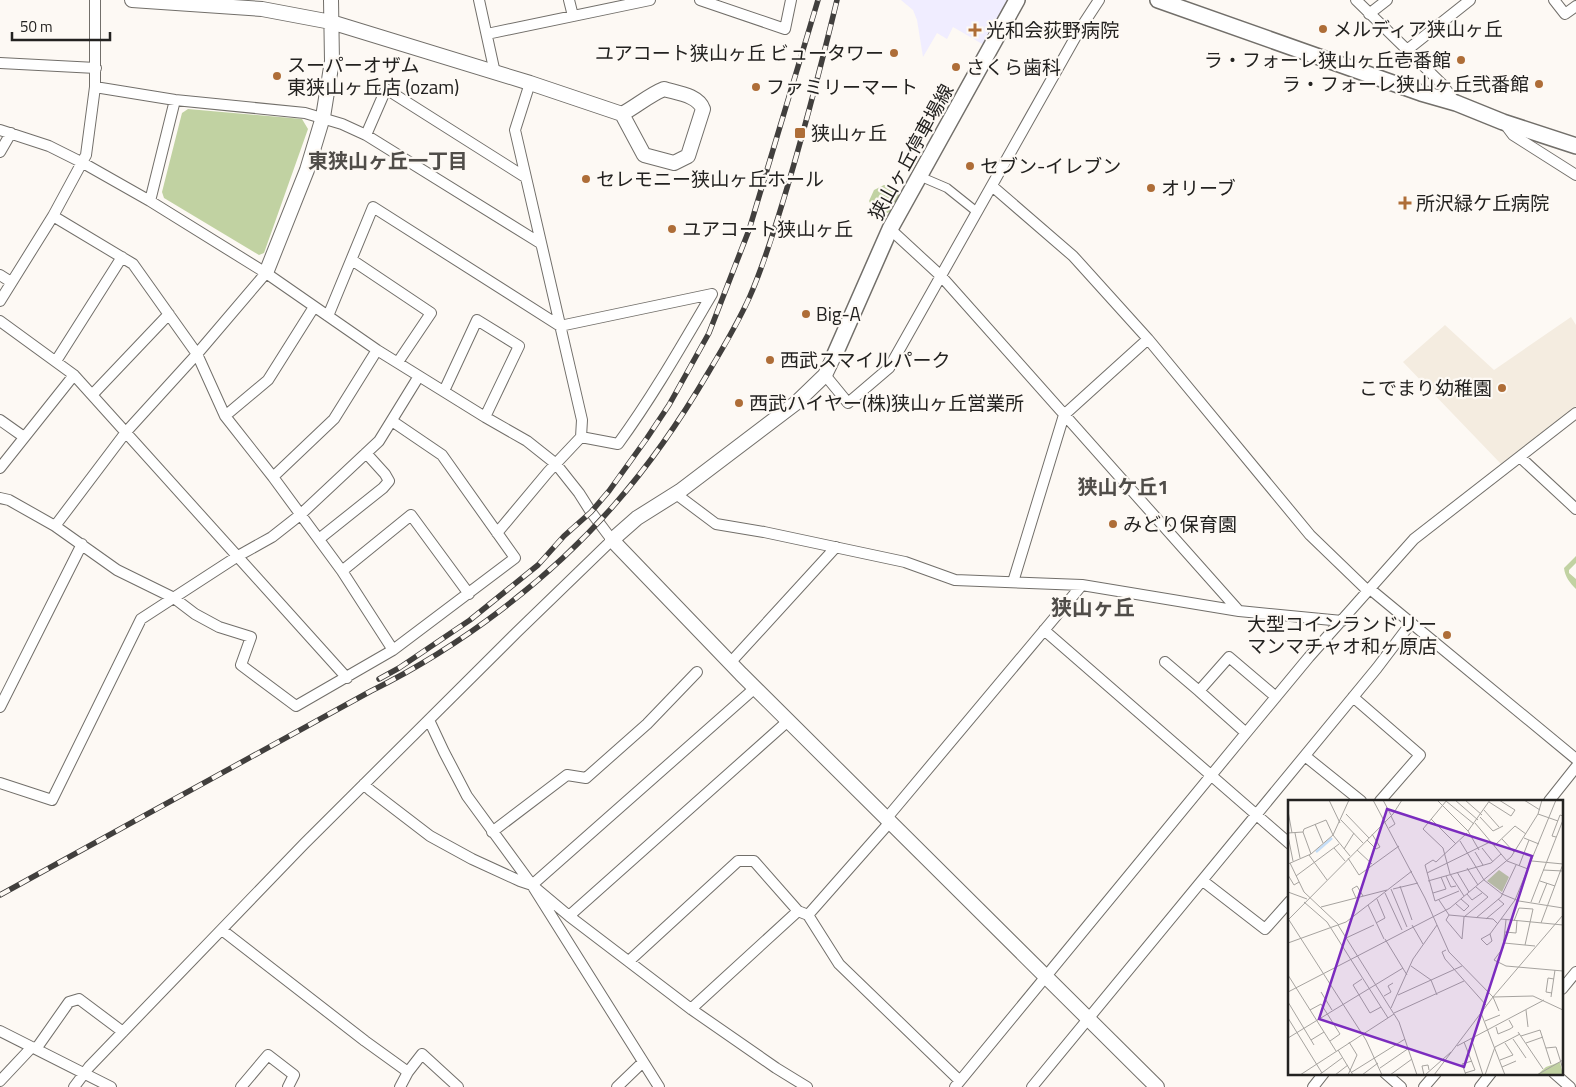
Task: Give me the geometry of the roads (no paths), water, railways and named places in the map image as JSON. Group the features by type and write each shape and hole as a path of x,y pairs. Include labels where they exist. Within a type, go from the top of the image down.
{"main road":[{"name":"狭山ヶ丘停車場線","path":"835,354 890,230 1017,0"},
{"path":"1166,1 1420,93 1456,103 1503,122 1576,146"}],"street":[{"path":"0,301 84,162 96,87 96,0"},
{"path":"132,0 262,9 331,22 530,83 622,114 644,154 674,163 688,156 703,109 695,99 664,89 654,93 637,106 622,114"},
{"path":"54,526 126,432 197,354 266,273 307,170 323,118 332,61 331,0"},
{"path":"479,0 495,73"},
{"path":"569,0 573,16"},
{"path":"486,34 650,0"},
{"path":"700,0 785,29 791,0"},
{"path":"825,376 848,403 889,368 1076,37 1099,0"},
{"path":"1356,0 1442,84 1456,103"},
{"path":"1369,14 1387,0"},
{"path":"1407,50 1470,0"},
{"path":"1554,0 1565,14 1576,6"},
{"path":"0,63 96,68"},
{"path":"497,533 581,437 582,420 515,130 530,83"},
{"path":"96,87 175,100 304,113 323,118 366,135 540,243"},
{"path":"366,135 386,89 525,177"},
{"path":"150,201 175,100"},
{"path":"1503,122 1513,135 1576,175"},
{"path":"0,130 49,146 84,162 150,201 266,273 377,350 527,441 556,464 612,540 730,663 1157,1087"},
{"path":"0,152 12,133"},
{"path":"919,176 948,188 977,212"},
{"path":"992,186 1073,256 1148,339 1310,535 1369,590 1576,759"},
{"path":"328,316 373,208 560,326 712,294 644,408 618,444 581,437"},
{"path":"53,216 133,264 197,354 225,416 273,476 342,571 393,650"},
{"path":"890,230 941,276 1238,611"},
{"path":"56,361 122,257"},
{"path":"352,260 431,314 398,362"},
{"path":"0,275 11,282"},
{"path":"225,416 268,380 314,306"},
{"path":"92,395 169,314"},
{"path":"444,391 476,320 519,346 485,417"},
{"path":"0,321 74,375 347,678"},
{"path":"1012,582 1064,415 1148,339"},
{"path":"273,476 334,419 377,350"},
{"path":"74,1087 269,880 612,540 637,518 676,494 796,402 825,376 835,354"},
{"path":"0,468 74,375"},
{"path":"0,783 52,800 141,619 238,556 272,537 300,515 379,441 419,376"},
{"path":"629,961 738,862 754,861 798,911 808,915 839,964 957,1084 1276,697 1414,539 1575,415"},
{"path":"0,420 24,437"},
{"path":"0,498 9,500 54,526 117,570 174,598 195,614 219,627 251,637 241,665 296,706 393,650 515,558 442,455 392,422"},
{"path":"318,540 383,488 389,481 386,474 366,453"},
{"path":"1520,457 1576,509"},
{"path":"676,494 716,524 764,532 906,562 955,580 1082,585 1238,611 1342,621"},
{"path":"342,571 411,515 469,594"},
{"path":"0,707 82,544"},
{"path":"730,663 836,547"},
{"path":"808,915 1082,585"},
{"path":"1032,1087 1257,815 1411,623"},
{"path":"1044,630 1288,842"},
{"path":"1199,691 1230,657 1276,697"},
{"path":"1165,662 1246,733"},
{"path":"492,832 567,775 586,778 647,724 697,672"},
{"path":"532,885 755,688"},
{"path":"1353,697 1420,755 1381,800"},
{"path":"429,720 467,796 532,885 659,1087"},
{"path":"569,916 788,721"},
{"path":"1305,756 1360,800"},
{"path":"1550,800 1576,767"},
{"path":"364,784 430,836 520,882 532,885 569,916 691,1009 776,1068 807,1087"},
{"path":"1203,881 1265,929 1288,903"},
{"path":"691,1009 798,911"},
{"path":"222,930 408,1072"},
{"path":"1564,987 1576,972"},
{"path":"0,1081 34,1048 69,1002 79,1000 124,1032"},
{"path":"0,1031 111,1087"},
{"path":"241,1087 268,1054 294,1075 288,1087"},
{"path":"400,1087 408,1072 422,1054 458,1087"},
{"path":"617,1087 643,1062"},
{"path":"1313,1087 1323,1074"},
{"path":"1386,1074 1400,1087"},
{"path":"1424,1087 1435,1074"},
{"path":"1480,1087 1490,1074"},
{"path":"1555,1074 1570,1087"}],"railway":[{"path":"379,679 399,668 470,620 538,565 564,536 591,512 609,491 669,405 709,333 749,230 818,0"},
{"path":"0,895 437,654 502,610 562,559 589,532 628,489 676,424 698,390 745,306 773,235 812,99 837,0"}],"place":[{"name":"メルディア狭山ヶ丘","path":"1323,29"},
{"name":"光和会荻野病院","path":"975,30"},
{"name":"ユアコート狭山ヶ丘 ビュータワー","path":"894,53"},
{"name":"ラ・フォーレ狭山ヶ丘壱番館","path":"1461,60"},
{"name":"さくら歯科","path":"956,67"},
{"name":"スーパーオザム 東狭山ヶ丘店 (ozam)","path":"277,76"},
{"name":"ラ・フォーレ狭山ヶ丘弐番館","path":"1539,84"},
{"name":"ファミリーマート","path":"756,87"},
{"name":"狭山ヶ丘","path":"800,133"},
{"name":"セブン-イレブン","path":"970,166"},
{"name":"セレモニー狭山ヶ丘ホール","path":"586,179"},
{"name":"オリーブ","path":"1151,188"},
{"name":"所沢緑ケ丘病院","path":"1405,203"},
{"name":"ユアコート狭山ヶ丘","path":"672,229"},
{"name":"Big-A","path":"806,314"},
{"name":"西武スマイルパーク","path":"770,360"},
{"name":"こでまり幼稚園","path":"1502,388"},
{"name":"西武ハイヤー(株)狭山ヶ丘営業所","path":"739,403"},
{"name":"みどり保育園","path":"1113,524"},
{"name":"大型コインランドリー マンマチャオ和ヶ原店","path":"1447,635"}],"district":[{"name":"東狭山ヶ丘一丁目","path":"388,161"},
{"name":"狭山ケ丘1","path":"1123,487"},
{"name":"狭山ヶ丘","path":"1093,608"}]}
